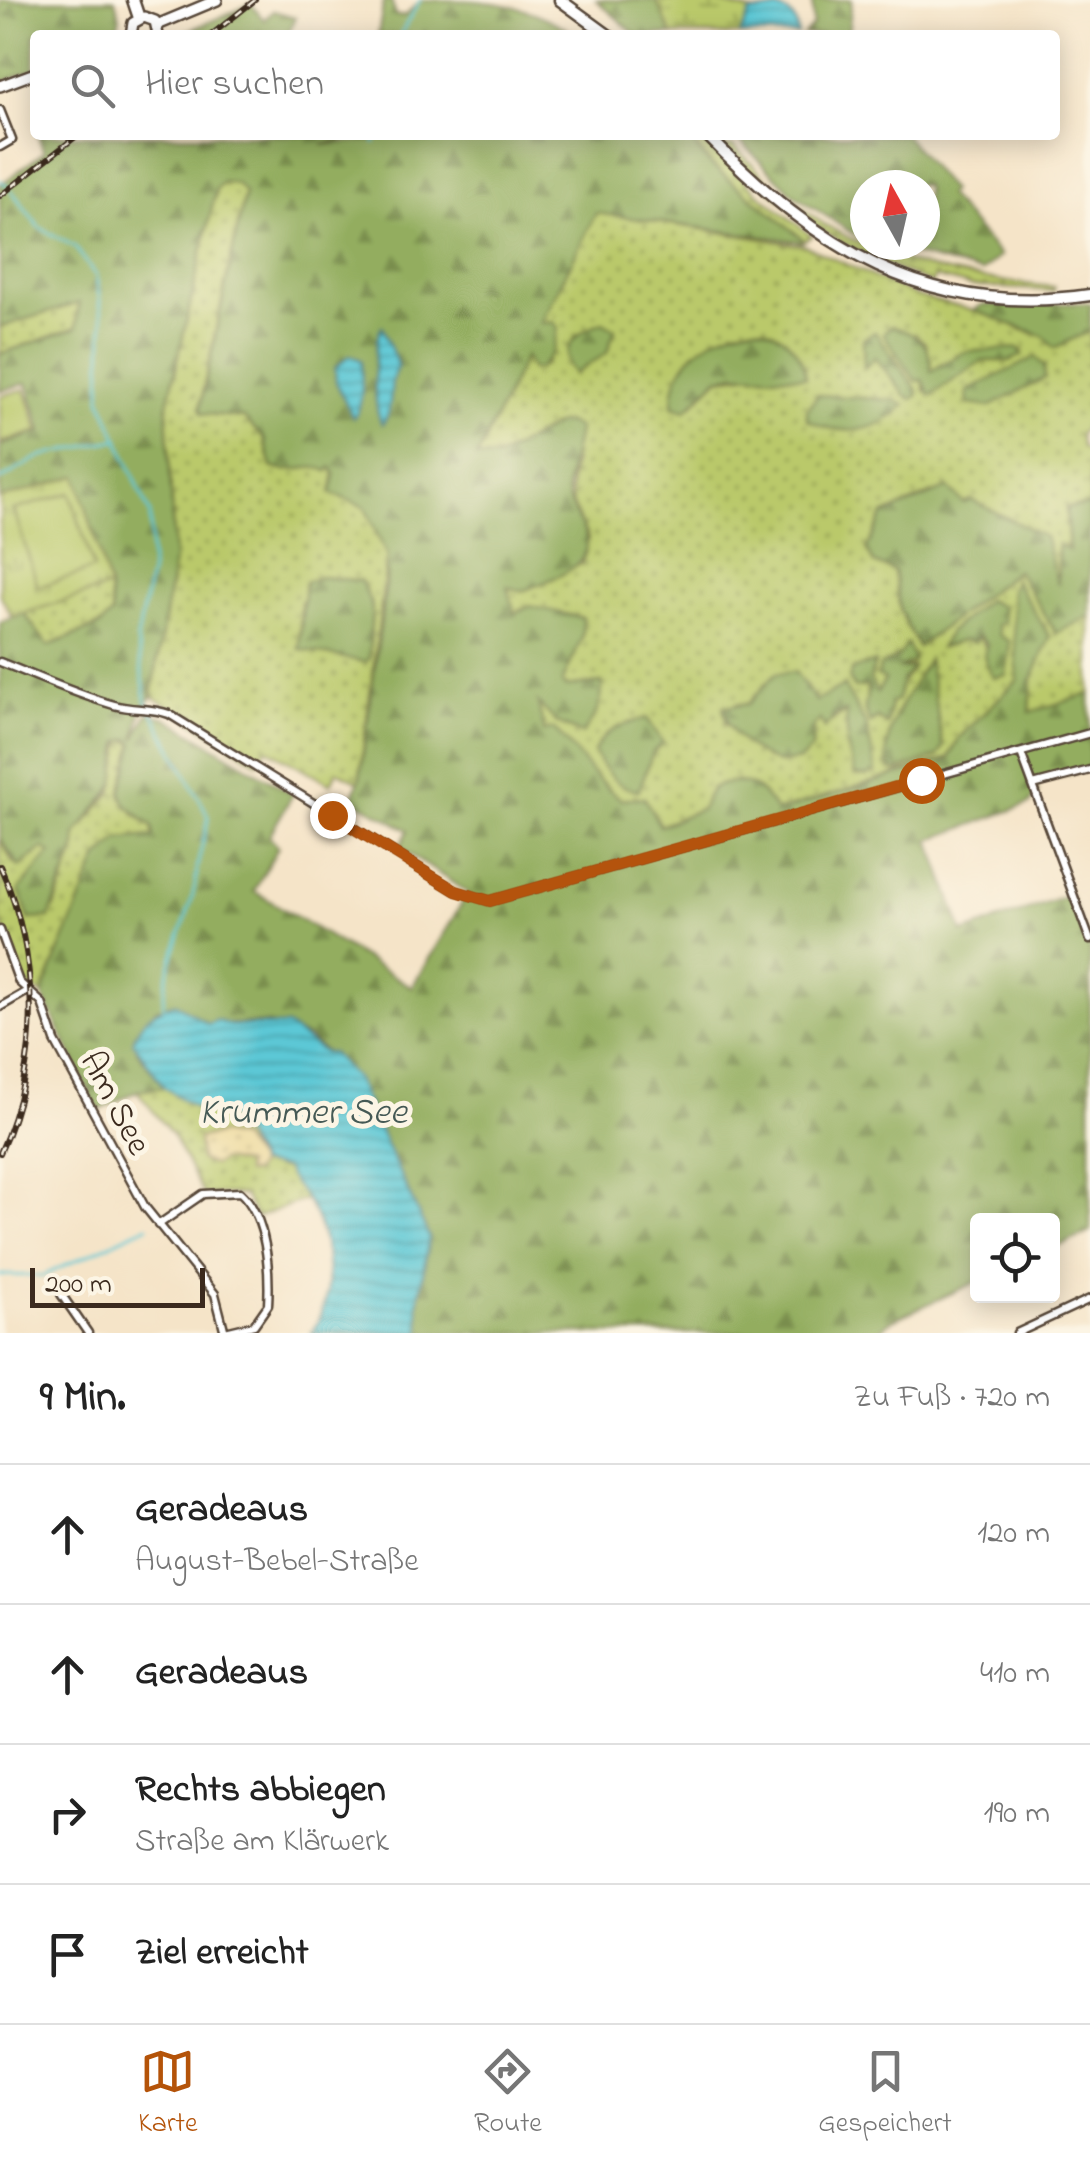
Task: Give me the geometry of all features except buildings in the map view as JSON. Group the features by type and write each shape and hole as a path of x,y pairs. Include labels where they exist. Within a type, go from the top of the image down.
{"main road":[{"path":"133,0 140,18"},
{"path":"131,30 132,23 148,17 158,30 217,0"},
{"path":"560,0 601,30"},
{"path":"4,85 30,75"},
{"path":"712,140 800,222 889,272 960,292 1002,298 1090,295"}],"street":[{"path":"0,110 12,140 0,147"},
{"path":"0,662 90,698 132,710 148,707 169,714 456,891 478,900 505,900 1090,733"},
{"path":"1021,753 1090,940"},
{"path":"1033,785 1090,770"},
{"path":"0,930 26,992 0,1007"},
{"name":"Am See","path":"26,992 39,1000 55,1041 158,1226 210,1286 225,1333"},
{"path":"158,1226 203,1194 240,1192 248,1200 264,1242 268,1305 254,1325 225,1333"},
{"path":"62,1294 88,1333"},
{"path":"1017,1333 1090,1298"}],"green space":[{"path":"0,0 115,0 120,17 116,30 30,30 30,71 0,83"},
{"path":"384,0 391,0 396,16 405,16 421,0 502,4 539,15 568,30 379,30"},
{"path":"596,0 656,0 670,30 630,30"},
{"path":"656,0 708,0 753,12 743,30 670,30"},
{"path":"812,0 852,0 849,30 808,30 813,25"},
{"path":"251,4 264,20 273,11 295,17 290,30 191,30"},
{"path":"40,140 340,140 322,145 364,140 690,140 711,165 802,238 802,242 596,213 541,323 554,322 558,328 553,352 539,369 532,370 525,356 477,457 498,458 565,422 578,428 567,490 587,541 586,552 560,576 523,591 507,587 515,614 530,606 583,618 582,637 562,683 565,687 602,683 602,690 597,710 582,734 557,723 538,703 544,731 553,729 600,782 621,799 644,797 660,826 701,809 712,788 722,784 741,783 757,789 776,812 949,759 959,738 1018,680 1011,590 1015,580 1050,637 1032,678 1030,712 1090,694 1090,768 1035,783 1038,793 1029,804 930,840 963,933 1070,895 1090,948 1090,1232 1060,1246 1060,1213 970,1213 970,1285 888,1322 878,1333 421,1333 418,1304 429,1237 356,1079 308,1037 269,1024 208,1024 176,1004 156,1009 137,1051 164,1087 137,1091 98,1111 42,994 98,859 119,839 154,836 152,826 127,806 121,793 134,744 130,739 120,742 115,784 76,834 76,847 49,918 29,919 19,890 51,853 43,848 19,867 0,838 0,622 24,613 48,646 100,626 112,614 109,587 77,476 0,499 0,446 42,431 27,383 0,391 0,354 76,328 79,303 0,327 0,185 44,152","holes":["223,182 237,184 245,193 202,413 244,418 264,439 272,467 328,471 331,467 335,474 331,493 365,507 387,556 360,778 352,799 408,830 400,848 468,893 412,987 254,891 278,847 269,836 293,794 167,718 148,713 135,739 142,709 151,698 174,560 167,408 216,189"]},
{"path":"690,140 707,140 758,193 812,236 802,242 711,164"},
{"path":"716,140 722,140 724,147 733,146 794,203 850,238 850,247 786,204"},
{"path":"739,140 909,140 934,170 850,170 850,231 794,195"},
{"path":"940,178 951,191 947,195 1000,256 982,272 935,260 940,260"},
{"path":"223,182 237,184 245,192 203,390 203,413 244,418 264,439 272,467 331,466 365,507 387,556 359,782 337,771 331,784 266,748 258,763 152,696 174,560 167,408 216,189","holes":["321,577 361,581 372,607 369,659 365,662 299,648 301,603"]},
{"path":"596,212 806,246 916,296 973,310 986,306 1019,329 1043,336 1090,307 1090,423 1079,434 1082,448 1090,451 1090,505 1066,508 1069,551 1058,545 1059,587 1053,577 1045,537 932,493 883,515 883,564 894,571 900,610 918,647 1018,570 1056,633 1090,616 1090,694 1030,713 1032,677 1050,637 1014,581 1018,680 959,738 949,757 1090,714 776,812 760,791 737,781 712,788 701,809 660,826 644,797 621,800 565,745 544,731 536,700 602,683 565,687 562,683 582,637 583,618 520,609 515,615 507,585 582,564 588,538 572,501 574,462 555,425 497,458 477,457 526,354 532,370 547,362 540,325","holes":["733,329 786,339 804,368 719,378 691,406","916,335 926,344 931,371 964,352 1023,350 1010,358 976,364 946,384 925,391","987,600 996,606 999,635 987,648 975,633 953,644 949,632","907,645 898,670 912,665 911,672 895,695 887,724 877,718 871,723 866,700 868,685 875,663 870,679 876,694 885,680 880,666 898,657","928,660 943,748 938,756 897,771 898,711","795,673 816,702 844,687 866,725 848,748 847,711 824,727 820,719 812,727 812,749 766,759 725,721 736,704 748,704 775,674"]},
{"path":"875,260 905,260 983,278 1054,287 1054,291 972,286 934,277 932,283"},
{"path":"79,302 76,328 0,354 0,327"},
{"path":"1090,303 1090,331 1054,348 1043,336 973,310 982,305"},
{"path":"603,322 615,329 607,353 574,374 568,348 578,335"},
{"path":"755,326 774,332 789,343 800,358 806,377 734,374 718,378 686,410 673,406 679,374 697,350 723,334"},
{"path":"891,326 921,341 929,353 931,371 964,352 1018,348 1023,355 1009,361 982,361 930,396 923,380 916,381 883,333"},
{"path":"875,332 918,391 917,396 912,399 905,395 875,357 864,368 863,339"},
{"path":"1036,357 1044,366 1045,378 989,407 968,404 967,391"},
{"path":"25,389 39,431 0,443 0,396"},
{"path":"818,395 894,400 904,405 883,422 845,430 807,419 807,410"},
{"path":"77,476 109,587 12,617 0,594 0,499"},
{"path":"948,488 964,503 971,500 1045,537 1058,585 1058,544 1069,550 1066,508 1090,505 1090,616 1056,633 1017,570 918,647 900,610 894,571 874,563 867,549 883,515"},
{"path":"70,493 94,569 38,587 14,510"},
{"path":"321,577 361,581 372,607 369,659 365,662 299,649 305,582"},
{"path":"109,587 112,615 107,622 48,646 24,613"},
{"path":"987,600 1002,607 1004,622 997,625 999,635 1010,642 1006,675 993,678 984,656 987,643 978,635 975,643 964,640 940,648 949,632"},
{"path":"907,644 914,660 898,669 913,668 902,680 897,701 891,702 887,724 877,718 870,723 865,710 868,686 854,688 849,678 852,670 875,662 870,679 877,693 885,680 878,676 880,666 898,657"},
{"path":"928,659 943,748 938,756 896,771 889,769 888,740 892,726"},
{"path":"795,672 816,701 844,686 866,725 876,771 867,776 855,775 848,748 846,711 835,716 825,728 820,720 813,727 812,749 800,760 779,763 752,749 736,734 723,707 748,704 775,674"},
{"path":"647,718 663,743 653,752 639,790 631,789 612,777 594,752 609,733"},
{"path":"123,738 134,743 121,793 134,813 152,826 154,836 119,839 42,994 24,984 0,919 0,838 13,863 26,861 43,848 52,853 47,859 54,909 76,847 76,834 112,792"},
{"path":"164,1087 209,1113 236,1120 275,1168 285,1168 306,1199 256,1218 244,1195 203,1194 173,1136 137,1091"}],"sand":[{"path":"220,1134 240,1138 259,1164 253,1173 245,1173 244,1164 223,1160 214,1165 200,1161 198,1138"}],"water":[{"path":"777,9 787,12 797,30 742,30 750,13"},
{"path":"382,326 398,366 392,381 389,412 382,424 374,374"},
{"path":"350,355 361,360 362,375 361,399 353,418 336,382 335,368"},
{"name":"Krummer See","path":"176,1003 208,1024 217,1020 229,1025 287,1026 325,1053 332,1053 356,1079 429,1237 418,1304 421,1333 311,1333 325,1302 327,1267 321,1232 307,1201 285,1168 259,1164 236,1120 194,1107 164,1087 133,1042 148,1016"}],"waterway":[{"path":"403,30 420,0"},
{"path":"0,180 8,186"},
{"path":"11,190 39,227 75,247 96,276 103,322 101,399 150,514 151,570 137,639 146,700 209,817 197,867"},
{"path":"0,480 39,457 119,439"},
{"path":"163,1007 168,972 197,870"},
{"path":"0,1275 43,1276 148,1226"}],"railway":[{"path":"217,30 255,0"},
{"path":"0,196 72,140"},
{"path":"0,866 23,936 31,1009 23,1082 0,1153"}],"route":[{"path":"332,815 456,891 490,901 505,900 921,780"}]}
